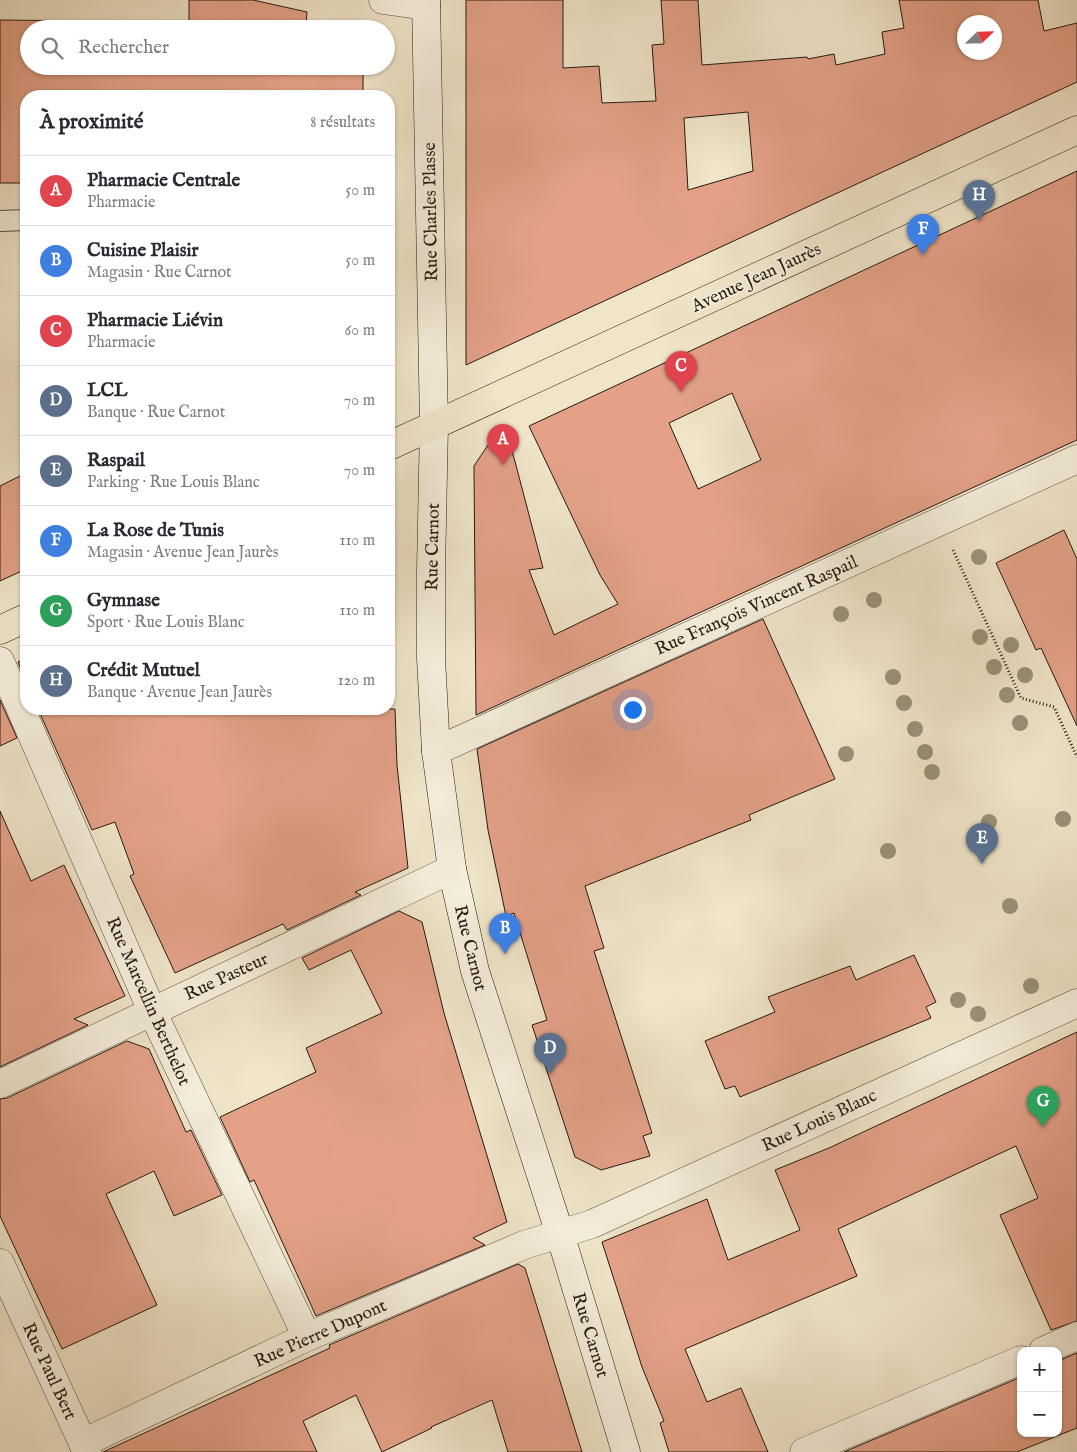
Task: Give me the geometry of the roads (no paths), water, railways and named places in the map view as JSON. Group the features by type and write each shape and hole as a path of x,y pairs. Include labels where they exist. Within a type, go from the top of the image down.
{"main road":[{"name":"Avenue Jean Jaurès","path":"395,443 1077,130"},
{"path":"0,630 20,621"}],"street":[{"path":"383,0 426,3"},
{"name":"Rue Charles Plasse","path":"426,3 434,424"},
{"name":"Rue Carnot","path":"434,424 431,658 436,751 452,869 474,970 560,1234 626,1452"},
{"name":"Rue François Vincent Raspail","path":"436,751 1077,459"},
{"name":"Rue Marcellin Berthelot","path":"0,660 20,706"},
{"name":"Rue Marcellin Berthelot","path":"24,715 152,1011 307,1337"},
{"name":"Rue Pasteur","path":"0,1084 452,869"},
{"name":"Rue Louis Blanc","path":"560,1234 592,1224 1077,1003"},
{"name":"Rue Pierre Dupont","path":"85,1448 307,1337 524,1245 560,1234"},
{"name":"Rue Paul Bert","path":"0,1263 85,1448"},
{"path":"1052,1347 1077,1336"},
{"path":"804,1452 1017,1362"}],"lane":[{"path":"0,221 20,220"}],"place":[{"name":"Crédit Mutuel","path":"979,221"},
{"name":"La Rose de Tunis","path":"923,255"},
{"name":"Pharmacie Liévin","path":"681,392"},
{"name":"Pharmacie Centrale","path":"503,465"},
{"name":"Raspail","path":"982,864"},
{"name":"Cuisine Plaisir","path":"505,954"},
{"name":"LCL","path":"550,1074"},
{"name":"Gymnase","path":"1043,1127"}]}
